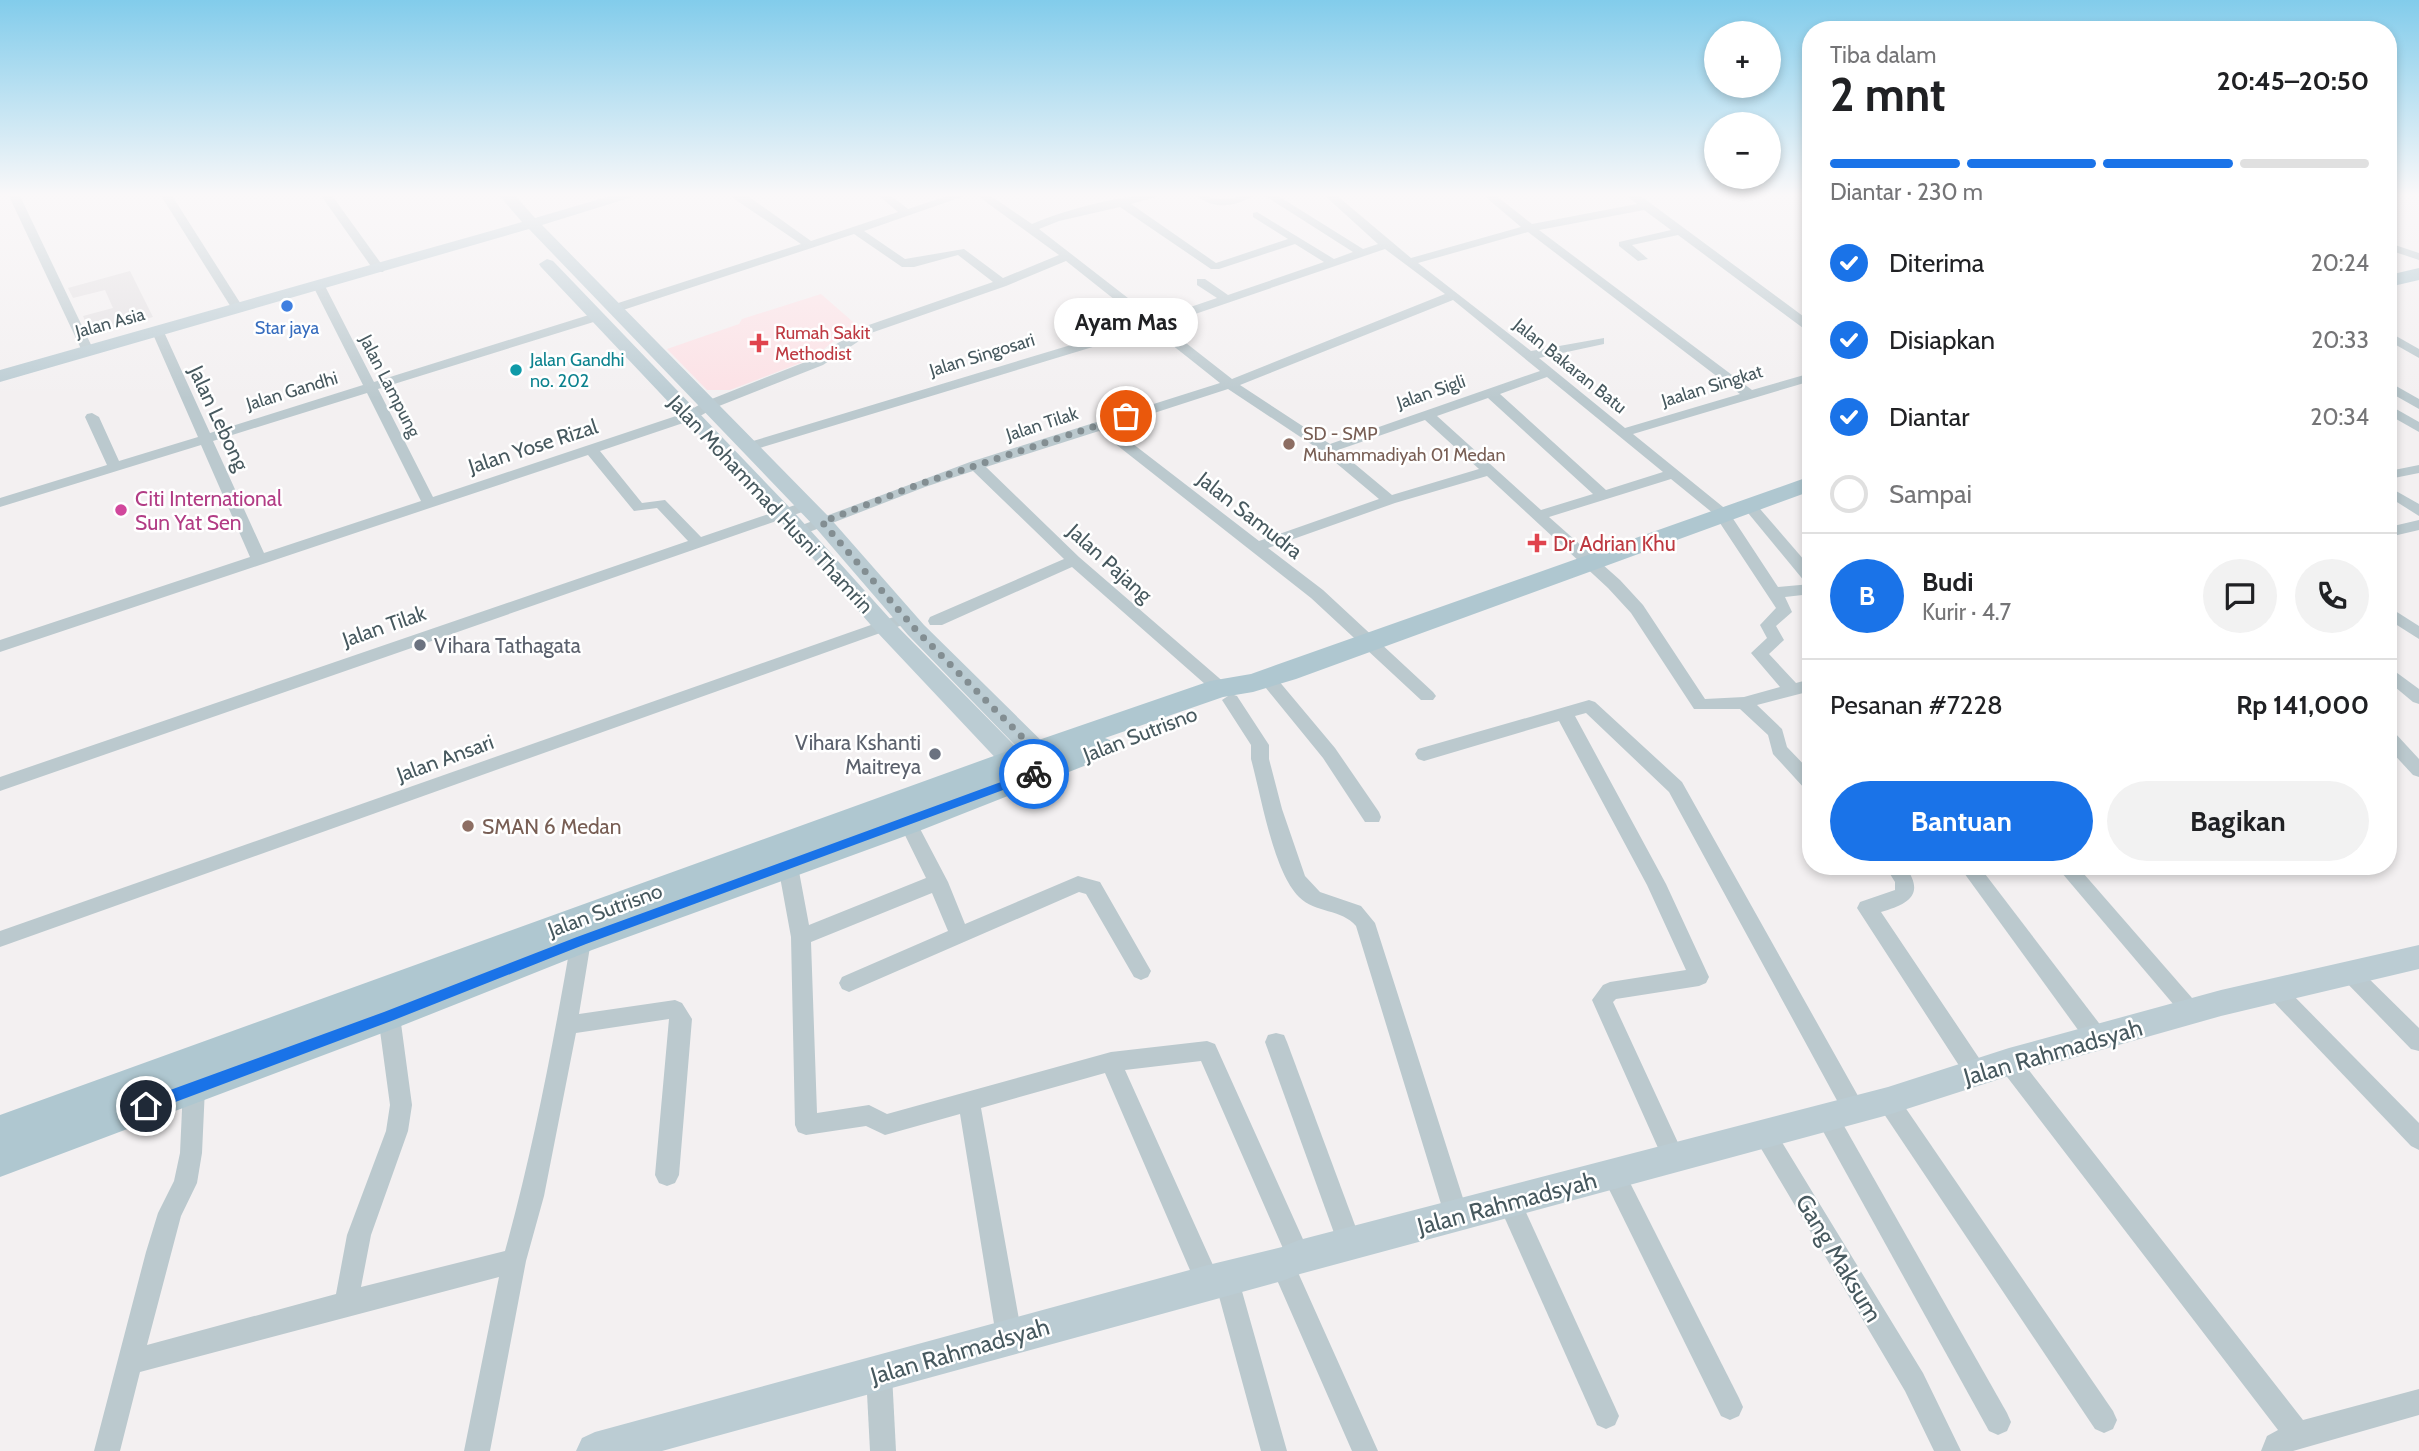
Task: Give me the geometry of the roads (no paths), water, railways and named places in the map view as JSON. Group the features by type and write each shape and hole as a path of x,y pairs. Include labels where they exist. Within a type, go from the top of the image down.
{"main road":[{"name":"Jalan Asia","path":"0,376 404,262"},
{"name":"Jalan Mohammad Husni Thamrin","path":"552,262 596,317 785,513 884,626 1032,764"},
{"name":"Jalan Mohammad Husni Thamrin","path":"566,262 616,308 822,522 1032,764"},
{"path":"2397,279 2419,274"},
{"path":"649,373 672,365"},
{"name":"Jalan Sutrisno","path":"0,1132 1802,486"},
{"name":"Jalan Sutrisno","path":"0,1160 389,1016 582,941 908,822 1032,764"},
{"name":"Jalan Rahmadsyah","path":"595,1451 1350,1244 1675,1160 1764,1133 1888,1101 2009,1062 2192,1012 2419,957"}],"street":[{"path":"45,262 88,351"},
{"path":"208,262 238,309"},
{"path":"374,262 379,269"},
{"path":"616,308 759,262"},
{"path":"900,262 919,262"},
{"path":"974,262 1002,283"},
{"name":"Jalan Yose Rizal","path":"0,646 690,416 709,405 818,362 867,330 1002,283 1052,262"},
{"path":"1073,262 1230,384 1328,449 1390,500"},
{"path":"1207,262 1215,267 1231,262"},
{"name":"Jalan Singosari","path":"748,447 1154,324 1337,262"},
{"name":"Jalan Bakaran Batu","path":"1408,262 1454,295 1625,432 1722,515 1775,593"},
{"path":"1573,262 1750,395"},
{"path":"1722,262 1802,320"},
{"path":"1200,282 1228,300"},
{"name":"Jalan Lampung","path":"319,286 429,503"},
{"name":"Jalan Tilak","path":"799,531 975,465 1230,384 1454,295"},
{"name":"Jalan Gandhi","path":"0,503 596,317"},
{"name":"Jalan Lebong","path":"158,332 259,559"},
{"path":"1528,356 1600,341"},
{"path":"2397,341 2419,354"},
{"name":"Jalan Sigli","path":"1328,449 1548,373"},
{"name":"Jaalan Singkat","path":"1625,432 1802,380"},
{"path":"2397,391 2418,404"},
{"path":"1490,392 1604,496"},
{"path":"1427,414 1590,561 1637,609 1702,706 1745,703 1802,687"},
{"path":"2397,414 2419,428"},
{"path":"92,417 115,467"},
{"name":"Jalan Samudra","path":"1100,425 1317,594 1427,696"},
{"path":"591,449 639,508 660,503 698,543"},
{"name":"Jalan Pajang","path":"975,465 1074,560 1243,687"},
{"path":"2397,473 2419,469"},
{"path":"1257,547 1390,500 1488,471"},
{"path":"1539,515 1673,474"},
{"path":"2397,496 2419,511"},
{"path":"1749,505 1802,567"},
{"path":"785,513 806,506"},
{"name":"Jalan Tilak","path":"0,784 785,513"},
{"path":"2397,529 2419,525"},
{"path":"936,621 1074,560"},
{"path":"1791,690 1759,653 1776,640 1768,625 1769,621 1785,611 1775,593 1802,590"},
{"path":"2397,617 2419,634"},
{"name":"Jalan Ansari","path":"0,939 905,618"},
{"path":"2400,681 2419,698"},
{"path":"1243,687 1329,753 1372,817"},
{"path":"1243,687 1290,866 1303,889 1326,906 1349,909 1361,916 1365,923 1457,1217"},
{"path":"1745,703 1776,733 1779,749 1802,775"},
{"path":"1424,754 1589,706 1676,787 1998,1422"},
{"path":"1563,713 1656,884 1699,976 1609,991 1602,1000 1675,1160"},
{"path":"2397,747 2419,770"},
{"path":"908,822 959,934"},
{"path":"788,866 800,937 806,1125 869,1115 885,1125 1111,1062 1207,1051 1365,1451"},
{"path":"1901,875 1905,881 1904,894 1892,901 1867,908 1977,1074"},
{"path":"1975,875 2097,1038"},
{"path":"2072,875 2192,1012"},
{"path":"800,937 938,883"},
{"path":"849,983 1078,884 1093,888 1141,971"},
{"path":"477,1451 514,1261 532,1196 568,1025 582,941"},
{"path":"2350,973 2419,1042"},
{"path":"2277,992 2419,1139"},
{"path":"568,1025 661,1010 675,1009 680,1013 667,1175"},
{"path":"346,1303 359,1235 397,1131 401,1105 389,1016"},
{"path":"1276,1042 1350,1244"},
{"path":"1111,1062 1218,1280 1274,1451"},
{"path":"2009,1062 2298,1435"},
{"path":"107,1451 158,1252 170,1213 185,1183 191,1153 194,1088"},
{"path":"1888,1101 2104,1420"},
{"path":"969,1102 1010,1336"},
{"name":"Gang Maksum","path":"1764,1133 1914,1382 1948,1451"},
{"path":"1614,1175 1730,1407"},
{"path":"1510,1203 1606,1416"},
{"path":"131,1362 346,1303 514,1261"},
{"path":"879,1374 883,1451"},
{"path":"2274,1451 2276,1445 2298,1435 2419,1402"}],"place":[{"name":"Star jaya","path":"287,306"},
{"name":"Rumah Sakit Methodist","path":"759,343"},
{"name":"Jalan Gandhi no. 202","path":"516,370"},
{"name":"Ayam Mas","path":"1126,416"},
{"name":"SD - SMP Muhammadiyah 01 Medan","path":"1289,444"},
{"name":"Citi International Sun Yat Sen","path":"121,510"},
{"name":"Dr Adrian Khu","path":"1537,543"},
{"name":"Vihara Tathagata","path":"420,645"},
{"name":"Vihara Kshanti Maitreya","path":"935,754"},
{"name":"SMAN 6 Medan","path":"468,826"}]}
